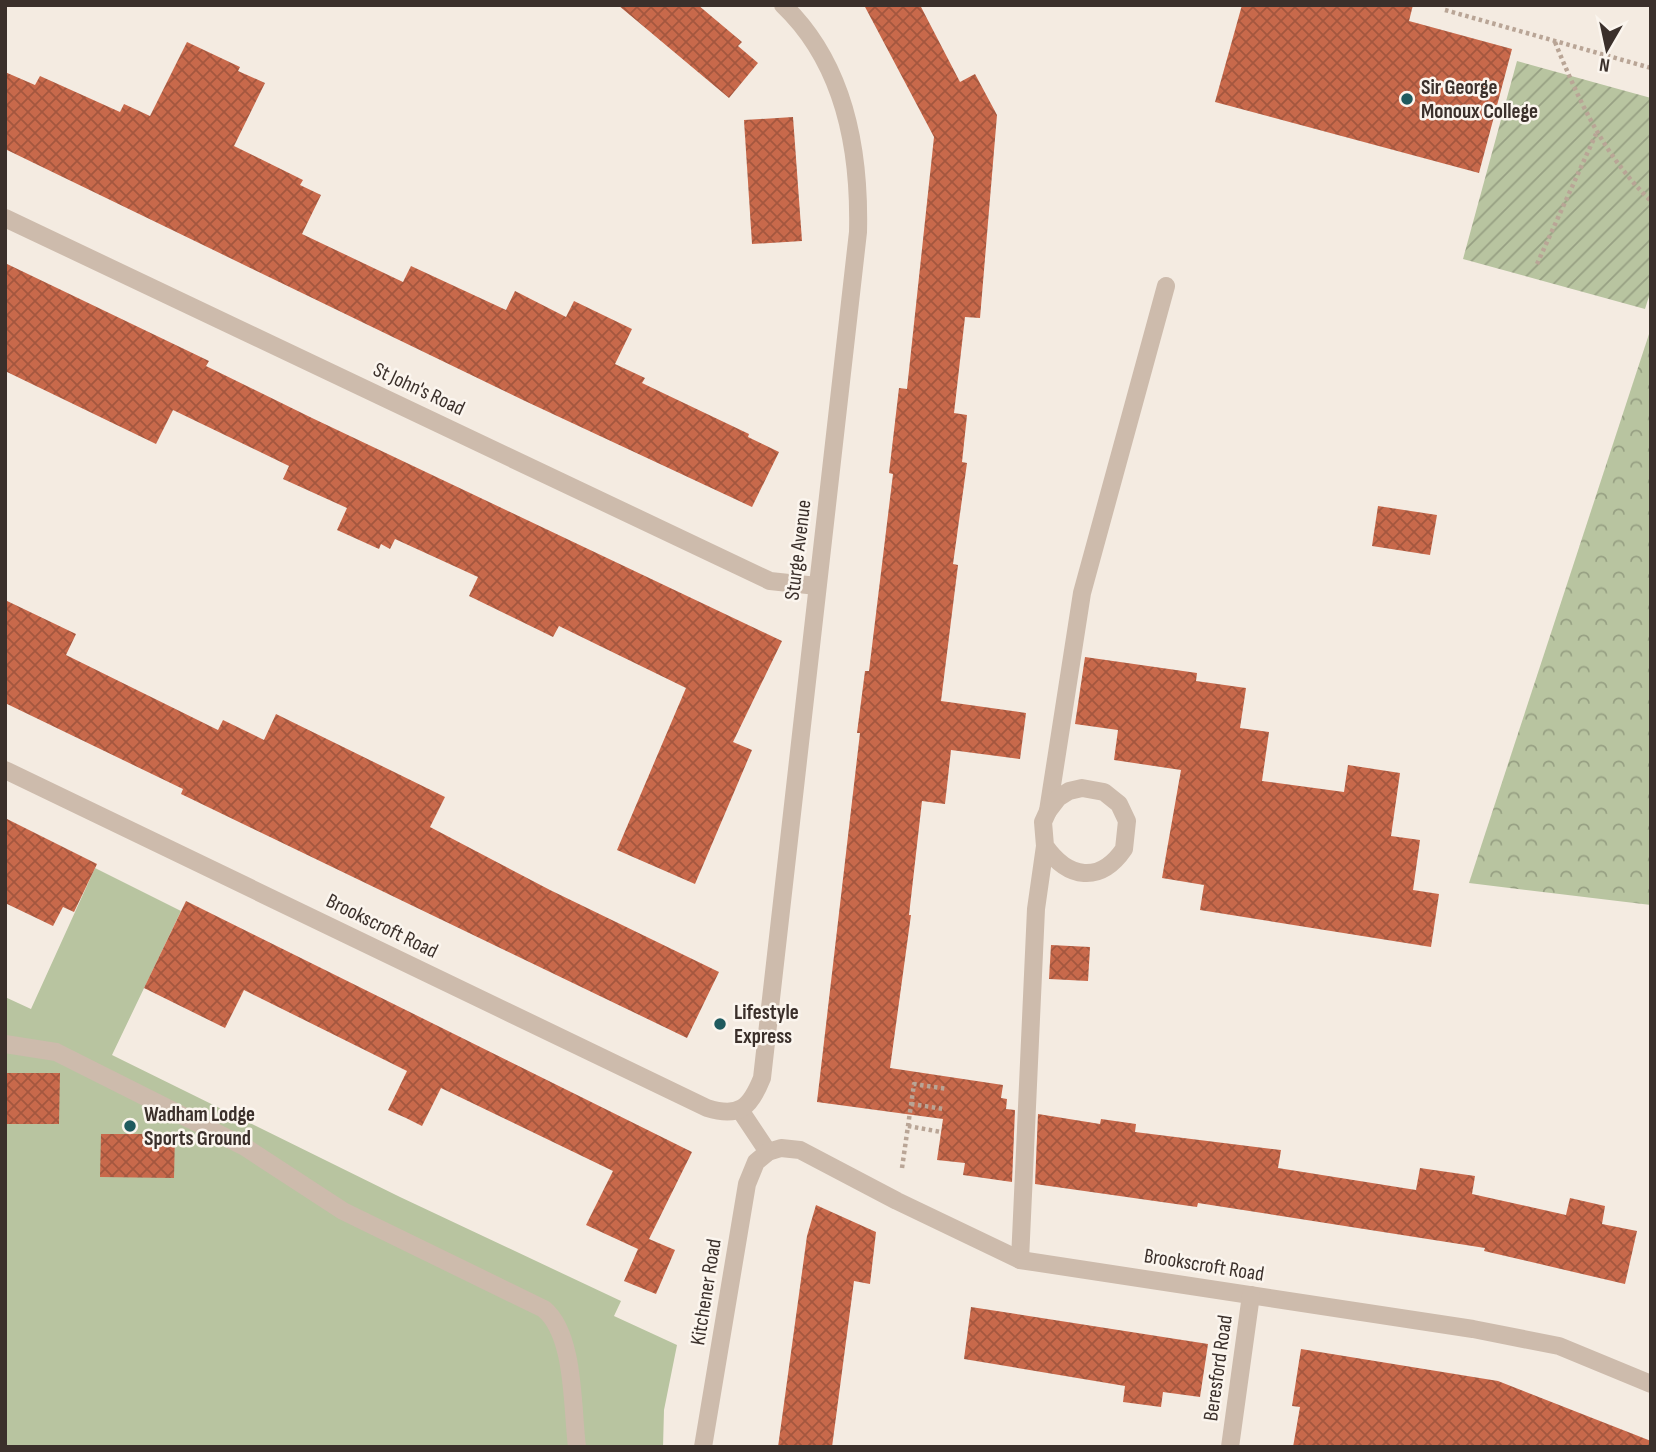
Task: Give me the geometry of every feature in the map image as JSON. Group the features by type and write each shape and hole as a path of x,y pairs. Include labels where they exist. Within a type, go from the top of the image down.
{"street":[{"name":"Sturge Avenue","path":"740,1110 755,1096 762,1079 858,232 859,199 851,137 839,87 813,39 783,5"},
{"name":"St John's Road","path":"5,218 770,580 817,586"},
{"path":"1048,811 1082,593 1166,286"},
{"name":"Brookscroft Road","path":"5,770 707,1108 725,1114 740,1110"},
{"path":"1020,1260 1036,909 1045,846 1043,822 1058,797 1082,788 1104,792 1119,803 1127,821 1128,834 1124,849 1117,860 1102,871 1083,874 1068,870 1055,861 1045,846"},
{"path":"5,1044 56,1052 245,1147 343,1211 544,1309 554,1318 564,1338 577,1447"},
{"path":"740,1110 768,1152"},
{"name":"Brookscroft Road","path":"768,1152 781,1148 800,1150 897,1201 1020,1260 1473,1329 1559,1346 1651,1384"},
{"name":"Kitchener Road","path":"703,1447 747,1184 756,1163 768,1152"},
{"name":"Beresford Road","path":"1230,1447 1251,1295"}],"path":[{"path":"1446,10 1651,68"},
{"path":"1555,41 1574,92 1597,133 1619,165 1651,201"},
{"path":"1537,264 1597,133"},
{"path":"897,1201 914,1084 947,1089"},
{"path":"911,1104 944,1109"},
{"path":"908,1126 941,1132"}],"green space":[{"path":"1517,61 1651,98 1651,290 1645,309 1463,259"},
{"path":"1651,328 1651,905 1469,883"},
{"name":"Wadham Lodge Sports Ground","path":"95,868 181,911 112,1055 400,1197 621,1301 614,1316 677,1345 664,1410 663,1447 5,1447 5,997 31,1009"}],"building":[{"path":"618,5 698,5 742,42 738,46 758,63 729,98"},
{"path":"864,5 920,5 960,82 975,74 997,115 980,318 965,317 954,413 967,415 962,462 967,463 953,564 958,565 941,701 1026,713 1020,759 951,750 945,804 922,801 911,915 890,1068 1003,1085 1001,1098 1007,1099 1006,1109 1015,1110 1012,1182 963,1175 965,1163 937,1160 943,1119 817,1102 860,733 857,733 865,671 869,671 893,474 889,473 899,388 907,389 934,137"},
{"path":"1242,5 1413,5 1409,21 1512,49 1479,173 1215,102"},
{"path":"187,42 240,67 238,71 265,83 234,146 303,180 300,185 321,195 302,234 403,282 411,266 506,310 515,291 566,317 574,301 632,329 615,364 645,378 642,383 749,434 748,437 779,452 752,507 525,401 5,149 5,72 35,85 40,76 120,112 124,104 150,116"},
{"path":"793,117 802,241 752,244 744,120"},
{"path":"5,263 209,361 206,366 312,418 782,641 733,742 752,750 695,884 617,850 686,688 559,626 553,637 469,596 478,577 395,539 390,549 381,544 379,549 337,530 347,508 283,479 289,466 173,410 156,444 5,371"},
{"path":"1378,506 1437,515 1430,555 1372,546"},
{"path":"5,600 76,634 66,655 218,730 223,720 264,740 276,714 445,797 430,827 550,890 719,972 687,1038 181,794 183,789 5,703"},
{"path":"1085,657 1197,673 1196,681 1246,688 1240,728 1269,732 1262,781 1344,792 1348,765 1400,773 1391,836 1420,840 1413,890 1439,894 1431,947 1200,910 1204,885 1162,878 1181,770 1114,760 1118,730 1075,724"},
{"path":"5,818 97,864 74,912 63,907 53,926 5,903"},
{"path":"186,901 692,1152 649,1239 675,1250 656,1294 624,1281 638,1249 586,1225 613,1171 441,1088 422,1126 388,1110 407,1071 244,990 225,1028 144,988"},
{"path":"1051,945 1090,947 1088,981 1049,979"},
{"path":"5,1073 60,1073 59,1124 5,1124"},
{"path":"1038,1114 1100,1124 1101,1119 1136,1124 1135,1132 1281,1150 1278,1168 1416,1190 1420,1168 1475,1176 1472,1194 1566,1215 1570,1198 1605,1206 1602,1224 1637,1231 1625,1284 1484,1251 1485,1248 1198,1203 1197,1207 1035,1184"},
{"path":"101,1134 175,1134 174,1178 100,1177"},
{"path":"816,1205 876,1232 870,1284 854,1281 832,1447 778,1447 807,1236"},
{"path":"971,1307 1208,1344 1200,1397 1163,1392 1161,1407 1123,1402 1125,1386 964,1359"},
{"path":"1301,1349 1498,1381 1651,1441 1651,1447 1293,1447 1300,1407 1292,1406"}],"place":[{"name":"Sir George Monoux College","path":"1407,99"},
{"name":"Lifestyle Express","path":"720,1024"},
{"name":"Wadham Lodge Sports Ground","path":"130,1126"}]}
